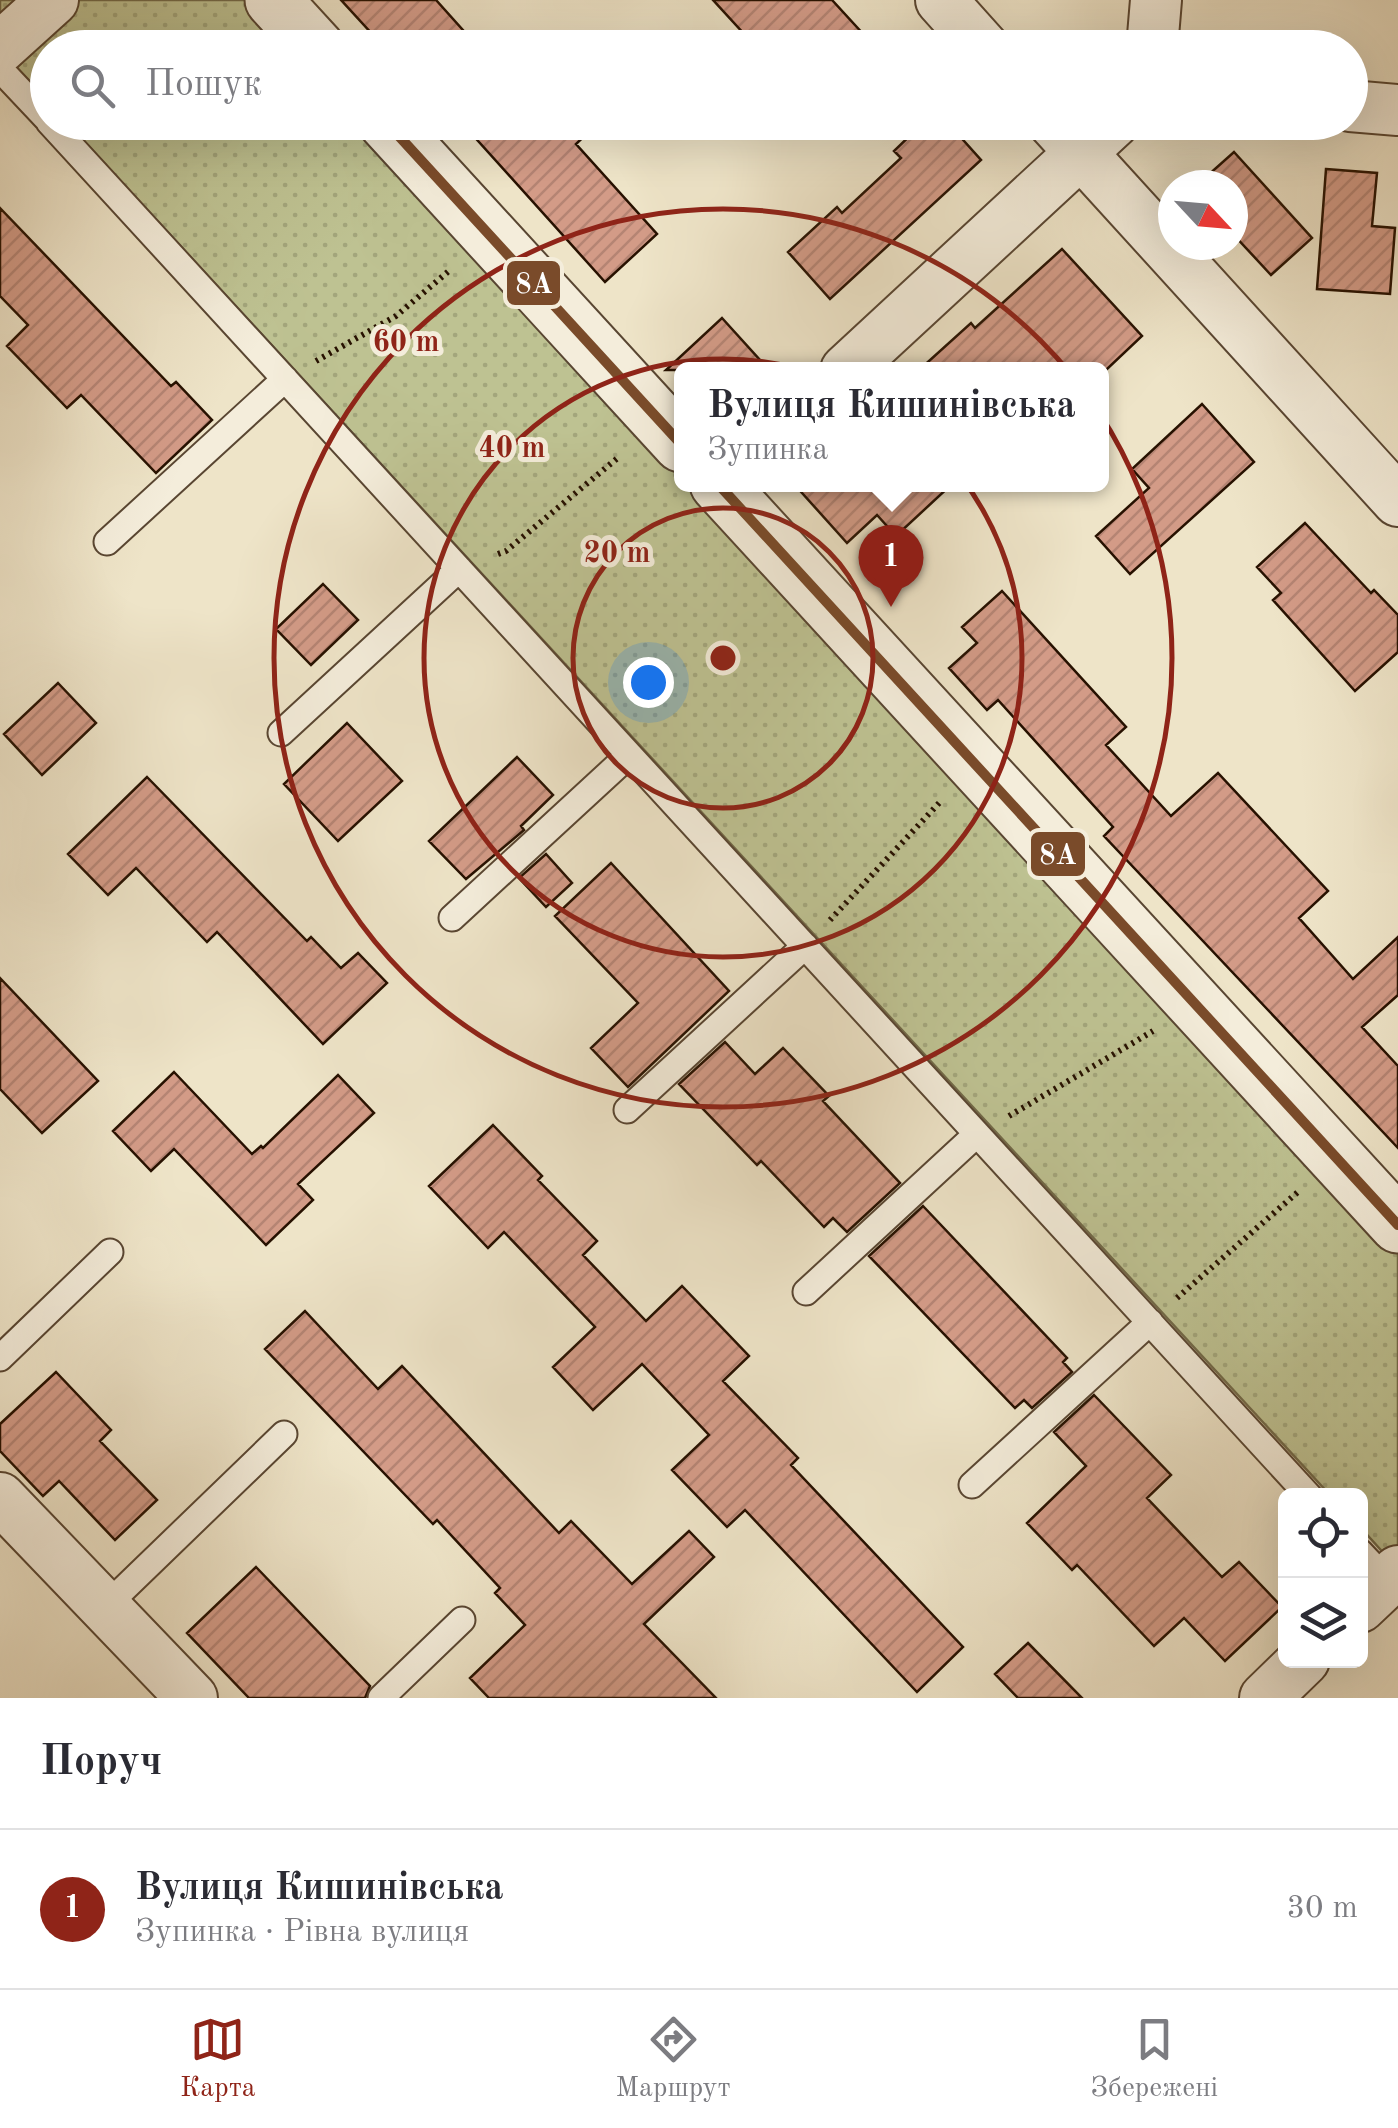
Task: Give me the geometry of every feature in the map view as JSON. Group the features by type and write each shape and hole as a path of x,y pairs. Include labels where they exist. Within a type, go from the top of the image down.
{"street":[{"path":"0,48 53,0"},
{"path":"274,0 301,30"},
{"path":"941,0 968,30"},
{"path":"1154,30 1156,0"},
{"path":"1368,108 1398,110"},
{"path":"402,140 671,433"},
{"path":"854,362 1076,140"},
{"path":"1089,140 1398,501"},
{"path":"726,492 1398,1225"},
{"path":"0,1498 192,1698"},
{"path":"1265,1698 1296,1668"}],"lane":[{"path":"0,69 30,102"},
{"path":"65,140 1302,1488"},
{"path":"107,542 284,378"},
{"path":"281,733 459,569"},
{"path":"452,918 629,755"},
{"path":"628,1110 805,946"},
{"path":"806,1292 978,1134"},
{"path":"0,1358 110,1252"},
{"path":"972,1485 1150,1322"},
{"path":"105,1607 284,1434"},
{"path":"381,1698 462,1620"}],"path":[{"path":"284,378 396,316 491,237"},
{"path":"459,569 506,551 671,433"},
{"path":"805,946 974,764"},
{"path":"978,1134 1197,1005"},
{"path":"1150,1322 1336,1158"}],"green space":[{"path":"0,0 260,0 287,30 30,30 30,82 0,49"},
{"path":"83,140 388,140 674,451 674,492 710,492 1398,1241 1398,1569 1368,1536 1368,1488 1324,1488"}],"building":[{"path":"341,0 436,0 463,30 368,30"},
{"path":"713,0 832,0 860,30 740,30"},
{"path":"477,140 580,140 576,144 657,234 605,282"},
{"path":"905,140 963,140 981,160 830,299 788,252 837,207 842,213 901,158 894,151"},
{"path":"1234,152 1312,238 1271,275 1248,250 1248,170 1214,170"},
{"path":"1326,169 1377,173 1372,226 1395,228 1390,294 1317,289"},
{"path":"0,208 171,386 176,382 212,420 156,473 81,395 67,408 7,346 28,325 0,296"},
{"path":"1062,249 1142,336 1109,367 1109,362 928,362 971,323 975,328"},
{"path":"722,318 762,362 675,362"},
{"path":"1202,404 1254,462 1130,574 1096,536 1149,488 1132,469"},
{"path":"801,492 943,492 896,536 877,515 847,543"},
{"path":"1305,523 1371,593 1374,590 1398,615 1398,652 1355,691 1273,600 1281,593 1257,567"},
{"path":"323,584 358,620 311,665 276,629"},
{"path":"1002,591 1126,727 1106,745 1171,816 1218,773 1328,891 1299,918 1353,979 1398,937 1398,995 1362,1027 1398,1066 1398,1148 1104,836 1113,827 998,700 987,710 949,668 977,643 962,627"},
{"path":"58,683 96,723 42,775 4,734"},
{"path":"347,723 402,781 338,841 284,784"},
{"path":"517,757 553,795 521,826 524,830 466,879 429,841"},
{"path":"147,777 307,941 311,937 341,968 358,953 387,983 323,1044 217,932 207,942 136,868 108,895 68,854"},
{"path":"546,854 572,883 546,907 519,878"},
{"path":"611,863 729,991 628,1087 591,1048 638,1003 555,916"},
{"path":"0,978 98,1081 42,1133 0,1089"},
{"path":"725,1042 755,1074 783,1048 829,1096 823,1101 900,1183 847,1232 833,1218 824,1227 679,1084"},
{"path":"174,1072 252,1154 263,1148 338,1075 374,1113 298,1184 313,1200 266,1245 174,1149 151,1171 113,1131"},
{"path":"493,1125 542,1176 538,1180 597,1241 583,1255 646,1321 682,1286 749,1356 723,1381 798,1458 791,1465 963,1647 917,1692 745,1510 727,1527 672,1470 709,1435 642,1364 593,1410 553,1367 595,1327 504,1232 488,1248 429,1186"},
{"path":"923,1206 1067,1358 1063,1362 1072,1372 1032,1408 1024,1400 1015,1408 869,1256"},
{"path":"305,1311 378,1389 402,1366 559,1533 571,1521 632,1584 689,1531 714,1557 644,1624 716,1698 489,1698 470,1678 525,1625 495,1593 500,1588 437,1520 433,1524 265,1349"},
{"path":"56,1372 111,1430 100,1441 157,1500 115,1540 59,1481 43,1496 0,1451 0,1424"},
{"path":"1094,1395 1171,1475 1147,1498 1222,1577 1239,1562 1278,1603 1278,1611 1225,1661 1184,1618 1154,1646 1077,1565 1072,1570 1027,1523 1086,1466 1054,1432"},
{"path":"256,1567 370,1686 365,1698 249,1698 187,1633"},
{"path":"1028,1643 1082,1698 1018,1698 995,1674"}],"transit line":[{"name":"8А","path":"402,140 674,436"},
{"name":"8А","path":"725,492 1398,1225"}],"place":[{"name":"Вулиця Кишинівська","path":"891,607"}]}
